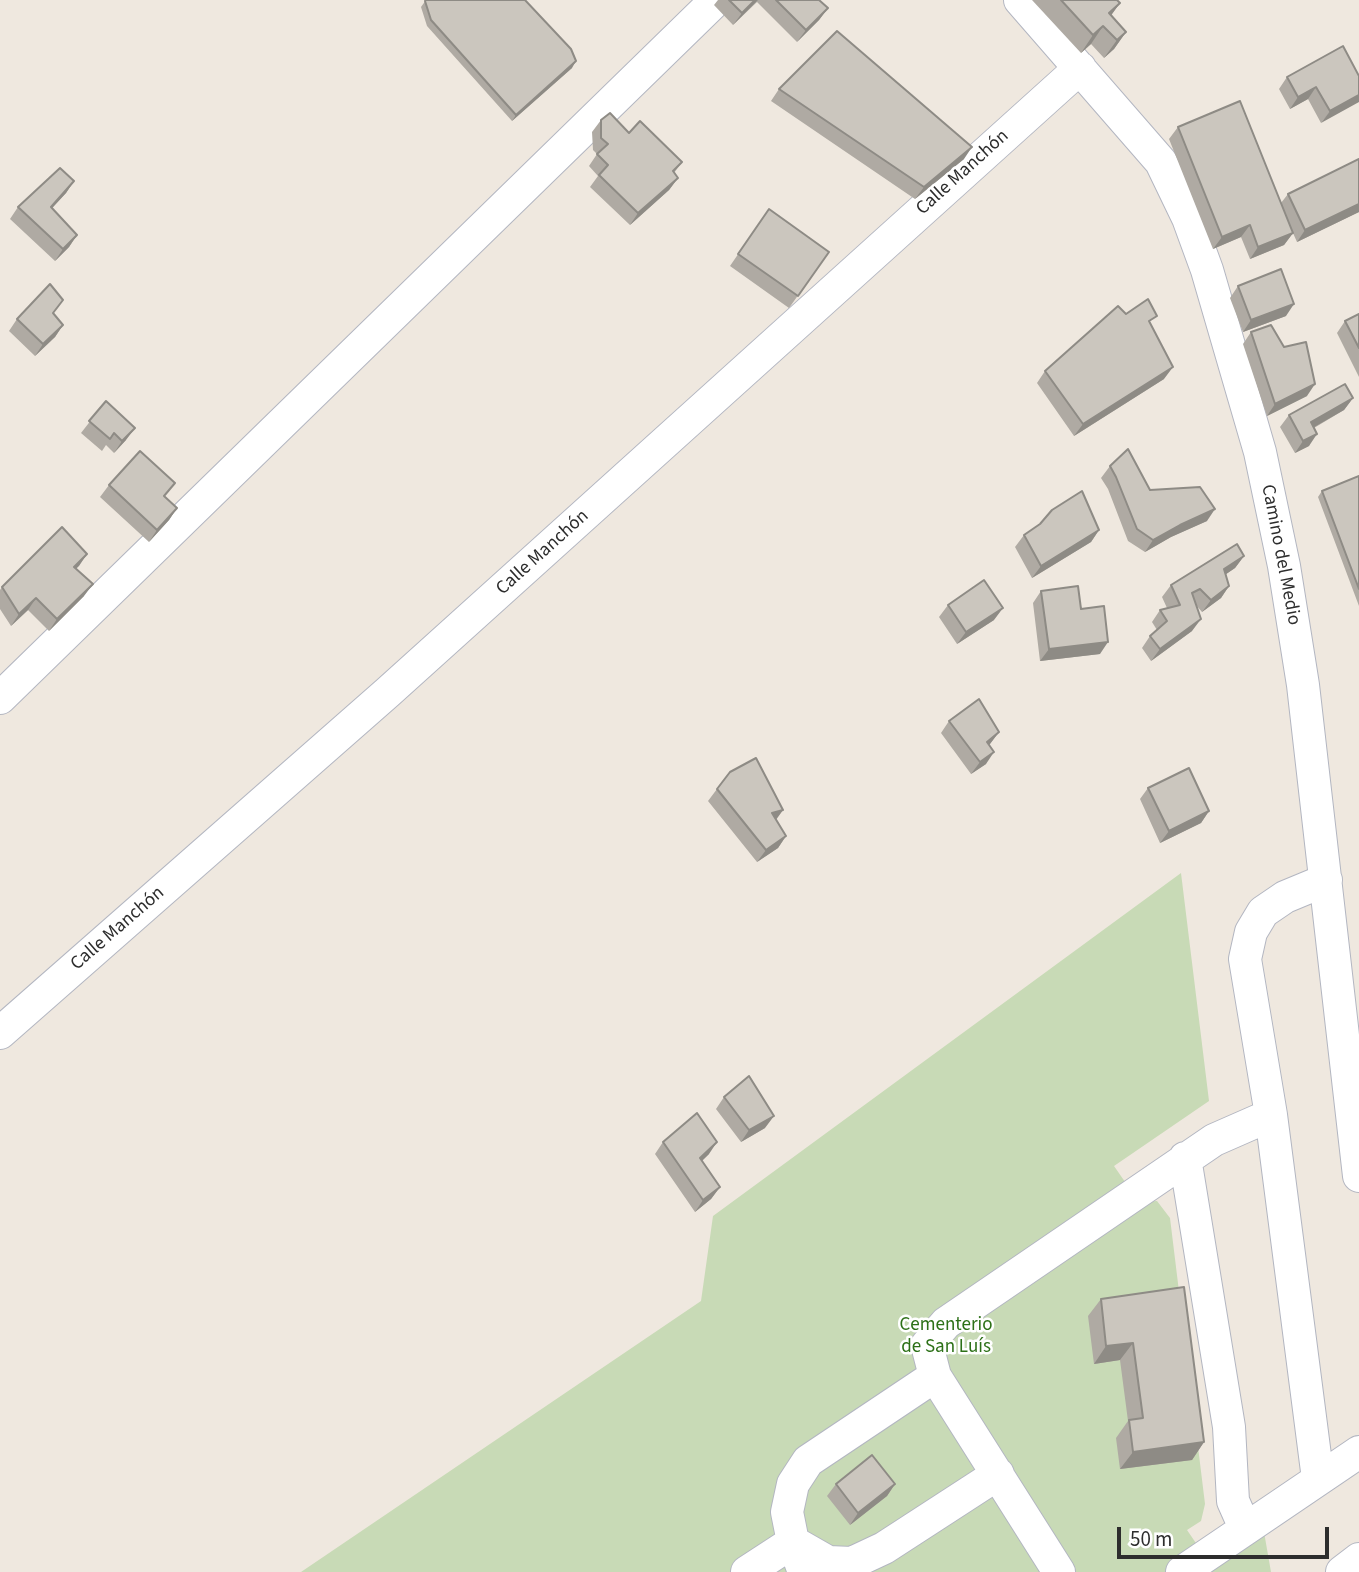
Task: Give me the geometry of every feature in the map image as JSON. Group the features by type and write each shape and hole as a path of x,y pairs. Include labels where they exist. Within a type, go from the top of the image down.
{"street":[{"path":"0,698 716,0"},
{"name":"Camino del Medio","path":"1020,0 1161,162 1188,218 1207,270 1260,452 1284,566 1303,685 1359,1176"},
{"name":"Calle Manchón","path":"0,1032 387,693 1080,68"},
{"path":"1318,1479 1271,1115 1245,959 1251,932 1263,912 1285,897 1326,880"},
{"path":"1059,1572 935,1376 927,1345 946,1324 1185,1158 1214,1140 1271,1115"},
{"path":"1185,1158 1229,1427 1233,1501 1245,1528"},
{"path":"804,1572 793,1542 787,1512 793,1484 808,1461 935,1376"},
{"path":"1182,1572 1359,1452"},
{"path":"793,1542 828,1562 852,1563 884,1548 998,1474"},
{"path":"747,1572 793,1542"},
{"path":"1342,1572 1359,1559"}],"green space":[{"name":"Cementerio de San Luís","path":"1181,873 1209,1101 1114,1166 1139,1202 1157,1201 1170,1218 1205,1504 1201,1521 1187,1530 1213,1568 1264,1532 1271,1572 301,1572 701,1301 713,1216"}],"building":[{"path":"426,0 525,0 571,49 576,61 516,115 431,20"},
{"path":"729,0 755,0 742,13"},
{"path":"776,0 819,0 828,8 806,30"},
{"path":"1061,0 1117,0 1120,3 1109,13 1126,32 1117,40 1103,26 1093,35"},
{"path":"837,31 972,147 924,187 779,89"},
{"path":"1343,46 1359,76 1359,95 1330,111 1316,87 1298,97 1287,77"},
{"path":"1240,101 1293,233 1258,247 1250,225 1222,237 1178,127"},
{"path":"610,113 629,133 640,121 682,162 673,171 678,178 638,213 599,175 608,165 597,154 608,144 601,138 601,120"},
{"path":"1359,159 1359,204 1305,230 1288,194"},
{"path":"60,168 74,181 51,207 77,235 63,249 18,207"},
{"path":"769,209 829,252 798,296 738,254"},
{"path":"1281,269 1294,304 1251,320 1238,286"},
{"path":"50,284 63,300 53,313 63,325 43,344 17,319"},
{"path":"1148,299 1157,316 1149,321 1173,367 1083,424 1045,371 1118,306 1126,314"},
{"path":"1359,314 1359,348 1345,321"},
{"path":"1271,325 1284,347 1306,342 1315,384 1275,404 1251,332"},
{"path":"1345,384 1353,398 1311,422 1317,434 1303,441 1289,415"},
{"path":"106,401 135,428 122,441 114,433 110,439 89,421"},
{"path":"1128,449 1150,490 1200,487 1215,509 1153,540 1137,529 1110,466"},
{"path":"140,451 175,483 164,496 177,508 157,530 109,485"},
{"path":"1359,476 1359,589 1322,491"},
{"path":"1082,491 1099,530 1041,566 1024,535 1040,524 1052,510"},
{"path":"62,527 87,554 74,567 93,584 57,619 36,598 19,614 2,587"},
{"path":"1237,544 1244,556 1224,569 1229,586 1211,600 1200,589 1192,593 1201,619 1160,649 1150,636 1167,621 1160,610 1180,605 1171,585"},
{"path":"984,580 1003,608 966,632 948,605"},
{"path":"1078,586 1081,609 1104,606 1108,642 1049,649 1041,591"},
{"path":"979,699 999,732 987,742 994,752 980,762 949,721"},
{"path":"756,758 783,810 772,813 786,836 766,850 717,789 730,772"},
{"path":"1189,768 1209,811 1169,831 1148,788"},
{"path":"749,1076 774,1116 749,1130 724,1097"},
{"path":"697,1113 717,1142 700,1158 720,1187 703,1200 663,1142"},
{"path":"1184,1287 1204,1442 1133,1452 1129,1420 1143,1418 1133,1343 1106,1346 1101,1299"},
{"path":"872,1455 895,1484 858,1513 836,1484"}]}
